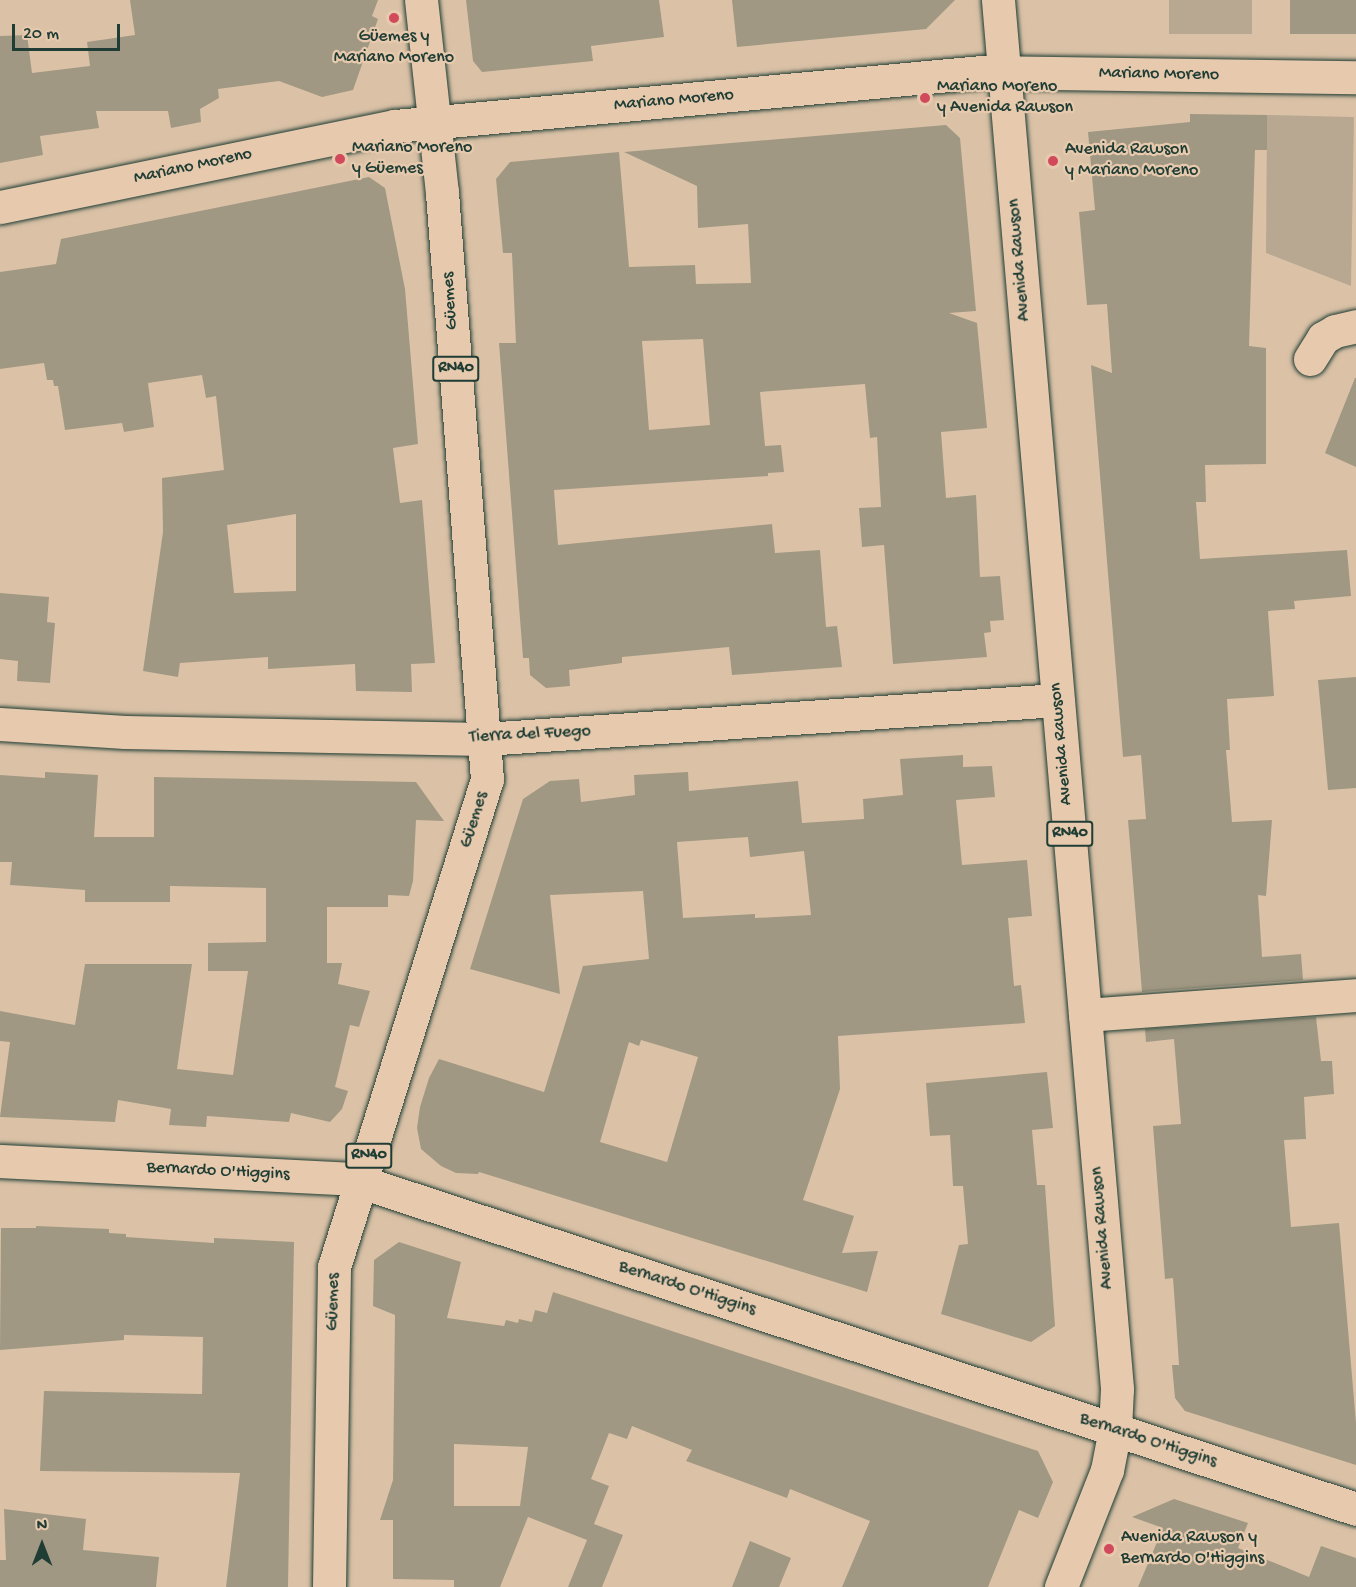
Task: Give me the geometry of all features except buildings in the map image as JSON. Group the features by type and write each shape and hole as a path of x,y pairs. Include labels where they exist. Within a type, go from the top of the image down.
{"street":[{"name":"Güemes","path":"329,1587 334,1267 488,779 435,123 421,0"},
{"name":"Avenida Rawson","path":"998,0 1117,1389 1115,1429 1098,1496 1061,1587"},
{"name":"Mariano Moreno","path":"0,207 384,129 435,123 982,72 1356,77"},
{"path":"1310,359 1323,338 1335,330 1356,327"},
{"name":"Tierra del Fuego","path":"0,724 125,732 484,739 1059,700"},
{"path":"1085,1015 1356,995"},
{"name":"Bernardo O'Higgins","path":"0,1161 352,1179 1356,1509"}],"shaded area":[{"path":"1169,0 1252,0 1252,34 1169,34"},
{"path":"1267,115 1354,117 1351,286 1266,253"}],"place":[{"name":"Güemes y Mariano Moreno","path":"394,18"},
{"name":"Mariano Moreno y Avenida Rawson","path":"925,98"},
{"name":"Mariano Moreno y Güemes","path":"340,159"},
{"name":"Avenida Rawson y Mariano Moreno","path":"1053,161"},
{"name":"Avenida Rawson y Bernardo O'Higgins","path":"1109,1549"}]}
